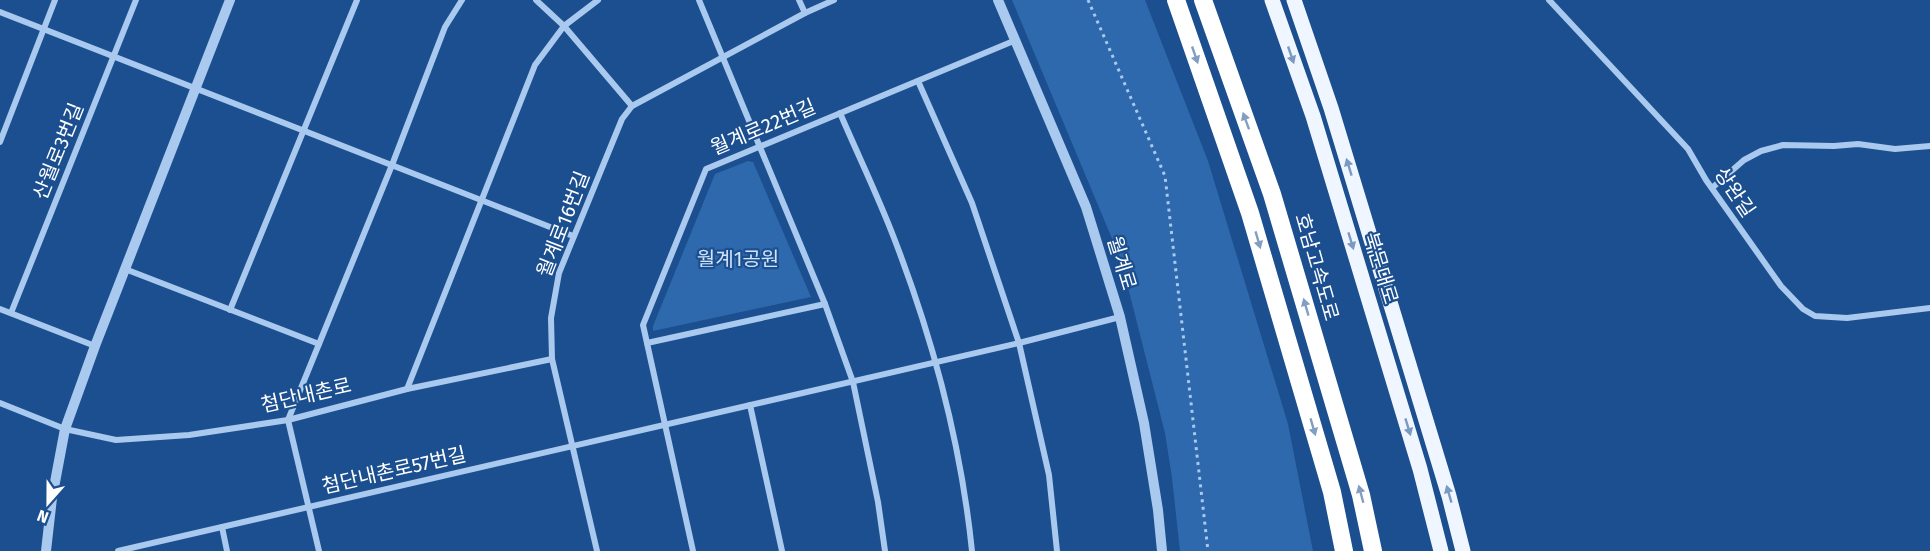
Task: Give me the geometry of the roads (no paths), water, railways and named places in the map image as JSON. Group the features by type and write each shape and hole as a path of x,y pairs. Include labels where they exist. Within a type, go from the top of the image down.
{"highway":[{"path":"1176,0 1250,213 1332,492 1344,551"},
{"name":"호남고속도로","path":"1203,0 1272,194 1361,495 1373,551"}],"main road":[{"name":"북문대로","path":"1272,0 1313,116 1420,469 1441,551"},
{"name":"북문대로","path":"1294,0 1335,120 1449,496 1463,551"}],"street":[{"path":"0,142 55,0"},
{"name":"산월로3번길","path":"11,314 136,0"},
{"path":"231,310 357,0"},
{"path":"319,551 288,420 446,27 462,0"},
{"path":"536,0 564,26 632,106 805,13 834,0"},
{"path":"407,389 535,65 564,26 598,0"},
{"path":"699,0 825,304 853,382 878,502 885,551"},
{"path":"799,0 805,13"},
{"name":"월계로","path":"998,0 1086,207 1120,317 1144,423 1162,551"},
{"name":"상완길","path":"1550,0 1688,149 1712,188 1780,286 1797,304 1815,316 1847,318 1930,308"},
{"path":"46,551 52,498 65,429 95,346 230,1"},
{"path":"0,12 573,236"},
{"name":"월계로22번길","path":"693,551 643,325 705,169 1016,40"},
{"path":"918,81 972,203 1019,343 1049,475 1057,551"},
{"name":"월계로16번길","path":"597,551 552,359 551,318 559,273 573,236 622,119 632,106"},
{"path":"840,113 894,238 936,362 966,493 972,551"},
{"path":"1712,188 1744,159 1761,151 1783,146 1858,144 1895,149 1930,146"},
{"path":"125,270 319,344"},
{"path":"647,343 825,304"},
{"path":"0,309 95,346"},
{"name":"첨단내촌로57번길","path":"118,551 137,549 222,527 853,382 1120,317"},
{"name":"첨단내촌로","path":"0,404 65,429 116,440 189,435 288,420 407,389 552,359"},
{"path":"750,405 782,551"},
{"path":"222,527 227,551"}],"park label":[{"name":"월계1공원","path":"738,259"}]}
